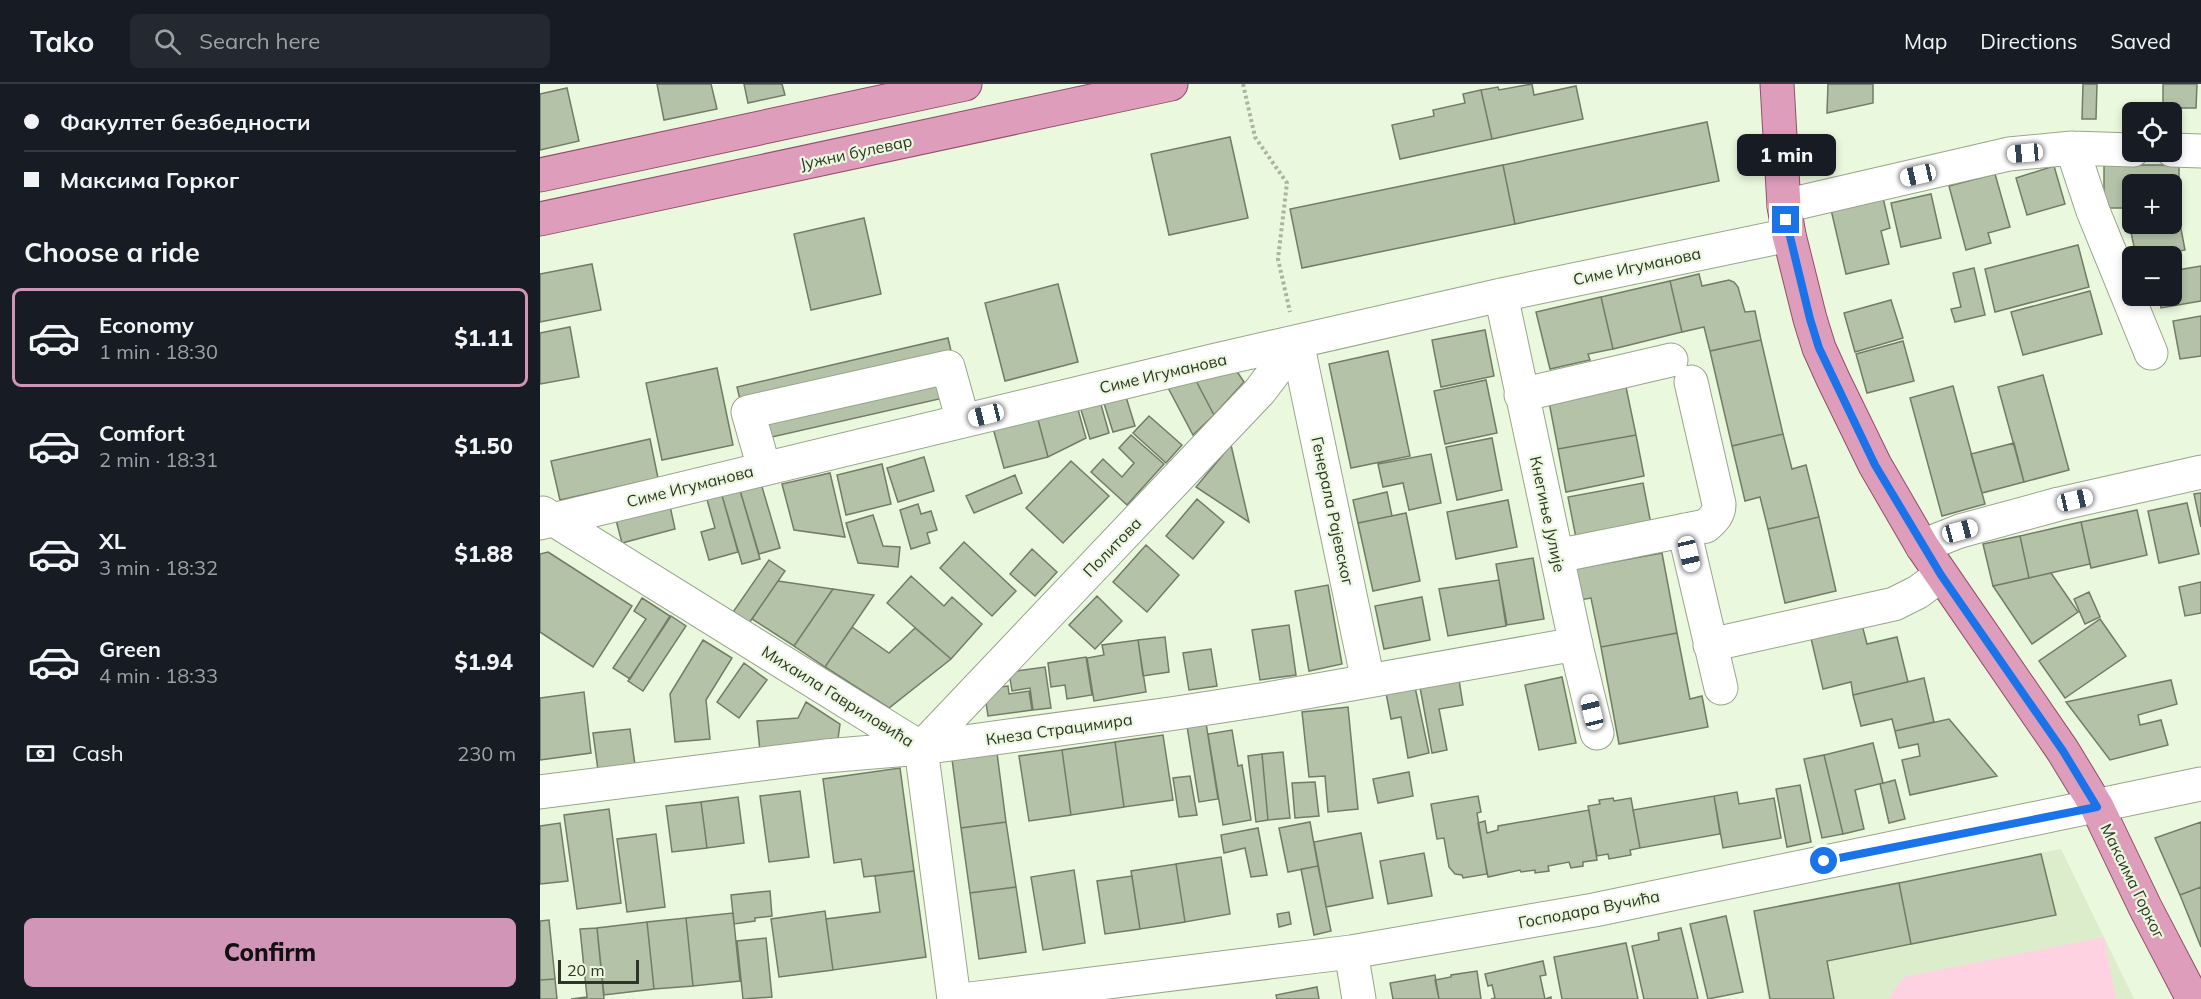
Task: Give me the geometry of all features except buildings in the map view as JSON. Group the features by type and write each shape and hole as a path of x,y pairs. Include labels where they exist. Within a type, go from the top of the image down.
{"main road":[{"path":"540,175 965,84"},
{"name":"Јужни булевар","path":"540,219 1171,84"},
{"name":"Максима Горког","path":"1777,84 1786,220 1819,348 1875,465 1922,546 2063,751 2097,807 2193,999"}],"street":[{"name":"Симе Игуманова","path":"545,518 1501,295 1786,220 2009,154 2072,148 2122,150"},
{"path":"2072,148 2093,211 2151,353"},
{"path":"2182,150 2201,151"},
{"name":"Кнегиње Јулије","path":"1501,295 1521,395 1597,733"},
{"name":"Генерала Рајевског","path":"1297,342 1368,681"},
{"name":"Политова","path":"921,748 1260,391 1297,342"},
{"path":"764,468 748,412 948,367 963,421"},
{"path":"1521,395 1681,371 1719,504 1719,511 1706,526 1557,556"},
{"path":"1922,546 1960,531 2059,504 2201,472"},
{"name":"Михаила Гавриловића","path":"545,518 921,748 954,999"},
{"path":"1684,530 1721,688"},
{"path":"1710,645 1894,604 1917,592 1941,575"},
{"name":"Кнеза Страцимира","path":"540,792 825,756 921,748 1170,714 1576,644"},
{"name":"Господара Вучића","path":"970,999 1351,952 1594,910 2201,784"},
{"path":"1351,952 1359,999"}],"path":[{"path":"1243,84 1255,137 1287,183 1278,259 1297,342"}],"shaded area":[{"path":"2061,849 2134,999 1768,999 1754,911"},
{"path":"2104,937 2116,999 1888,999 1904,977"}],"route":[{"path":"1786,220 1819,348 1875,465 1922,546 2063,751 2097,807 1824,861"}]}
